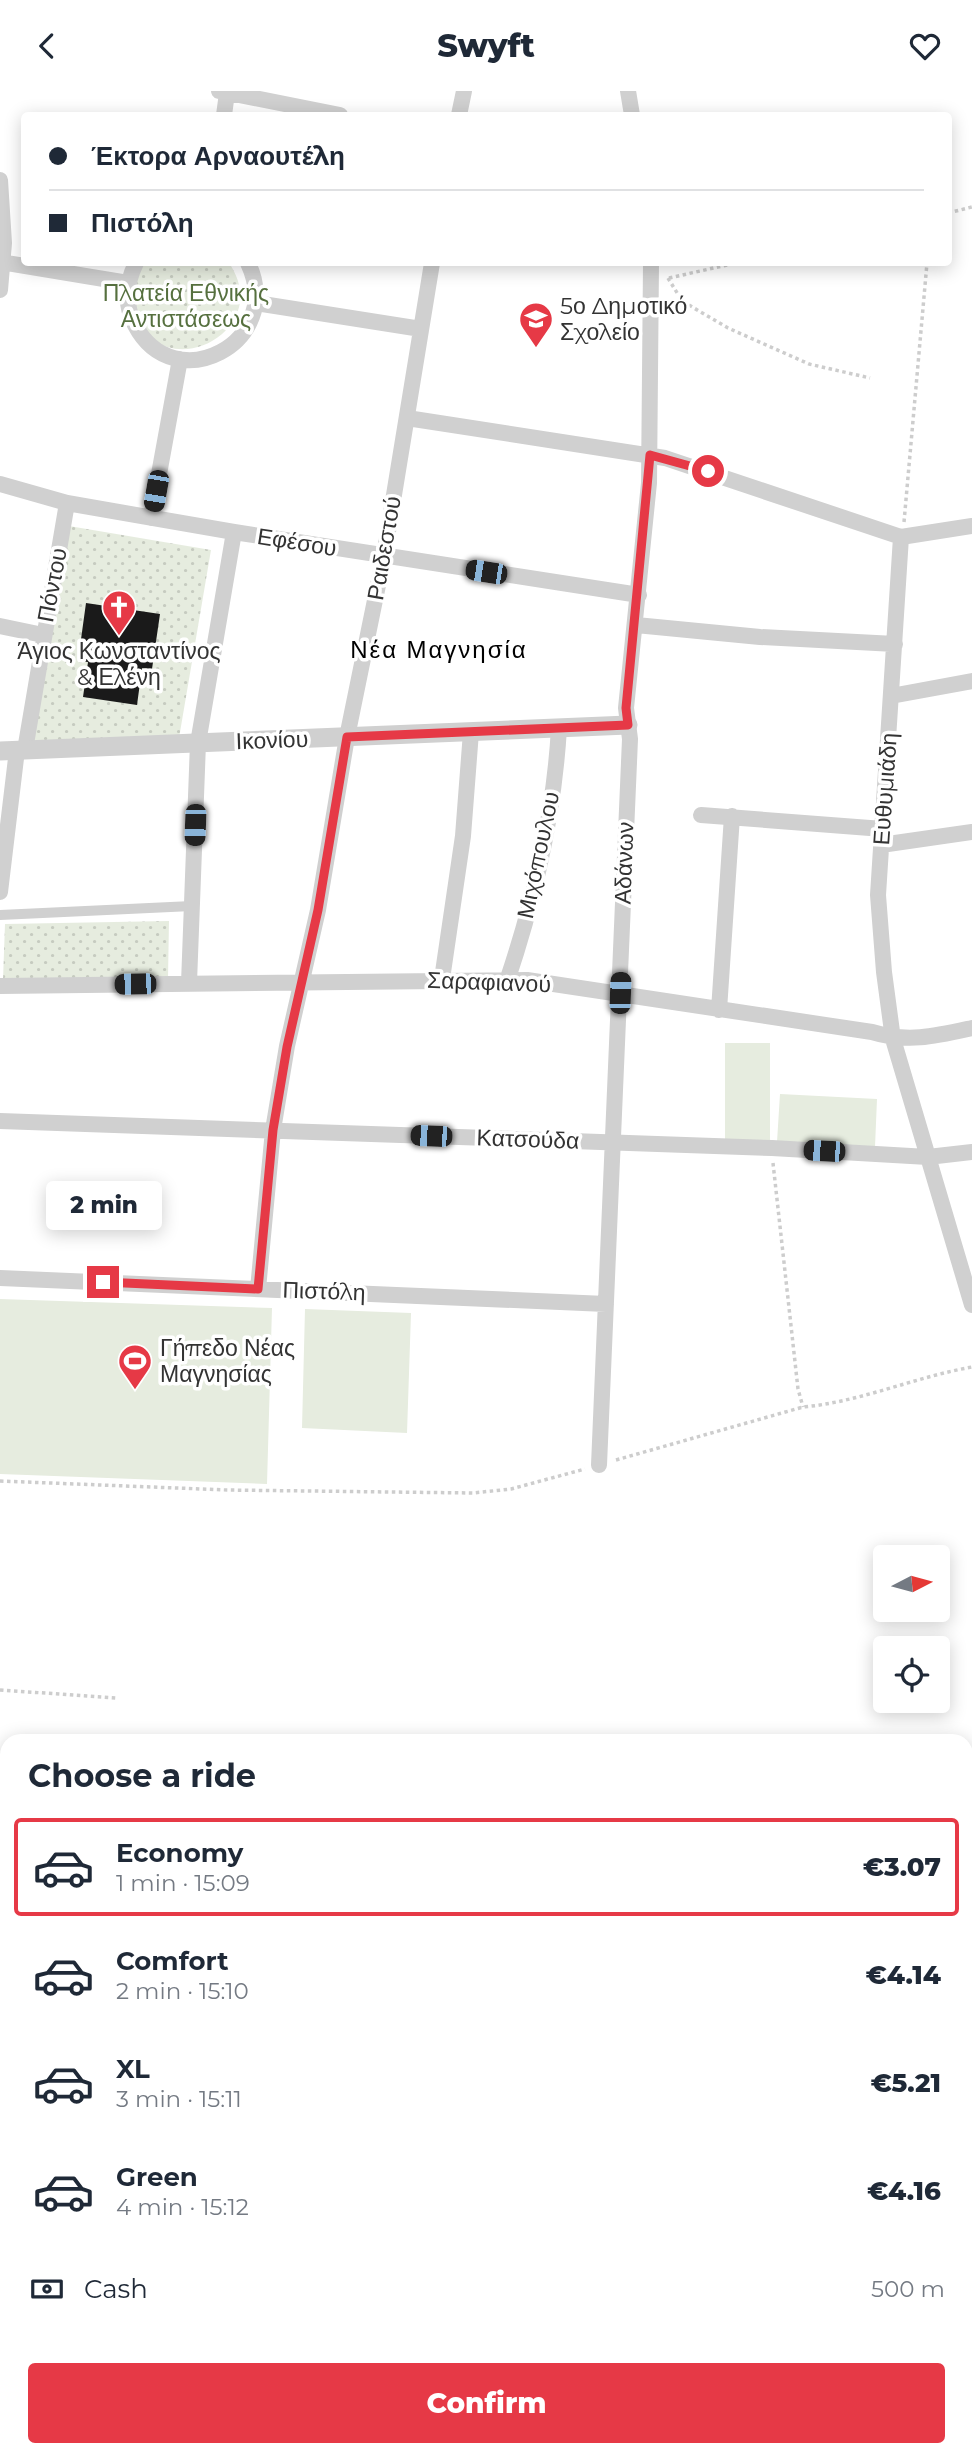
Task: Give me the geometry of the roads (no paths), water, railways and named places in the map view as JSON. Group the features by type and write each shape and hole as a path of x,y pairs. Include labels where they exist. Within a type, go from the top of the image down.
{"street":[{"path":"460,112 464,91"},
{"path":"628,91 632,112"},
{"path":"224,112 223,92 289,97 332,112"},
{"path":"0,180 0,290"},
{"path":"2,263 128,283"},
{"path":"135,266 128,283 127,302 136,328 155,348 180,359 206,358 229,348 247,329 256,303 255,282 249,266"},
{"name":"Ραιδεστού","path":"258,1289 273,1130 318,910 347,737 384,556 432,266"},
{"name":"Αδάνων","path":"599,1465 615,1142 628,725 626,708 639,595 650,455 650,266"},
{"path":"256,303 421,329"},
{"path":"151,517 180,359"},
{"path":"407,418 650,455 697,467 901,537 972,526"},
{"name":"Εφέσου","path":"0,484 67,503 234,532 639,595"},
{"name":"Πόντου","path":"0,892 14,751 43,635 67,503"},
{"path":"189,983 198,743 234,532"},
{"name":"Ευθυμιάδη","path":"901,537 878,895 893,1039 972,1305"},
{"path":"636,625 760,637 895,643"},
{"path":"0,627 43,635"},
{"path":"891,696 972,681"},
{"name":"Ικονίου","path":"14,751 628,725"},
{"name":"Μιχόπουλου","path":"507,981 542,864 551,814 559,728"},
{"path":"442,979 463,836 471,732"},
{"path":"701,815 732,816 882,837 972,832"},
{"path":"719,1010 732,816"},
{"path":"0,915 192,906"},
{"name":"Σαραφιανού","path":"0,986 527,980 872,1032 893,1039 918,1040 972,1028"},
{"name":"Κατσούδα","path":"0,1121 772,1148 928,1157 972,1152"},
{"name":"Πιστόλη","path":"0,1278 606,1304"}],"place":[{"name":"5ο Δημοτικό Σχολείο","path":"536,349"},
{"name":"Άγιος Κωνσταντίνος & Ελένη","path":"119,637"},
{"name":"Γήπεδο Νέας Μαγνησίας","path":"135,1391"}],"district":[{"name":"Νέα Μαγνησία","path":"439,649"}],"park label":[{"name":"Πλατεία Εθνικής Αντιστάσεως","path":"186,306"}]}
